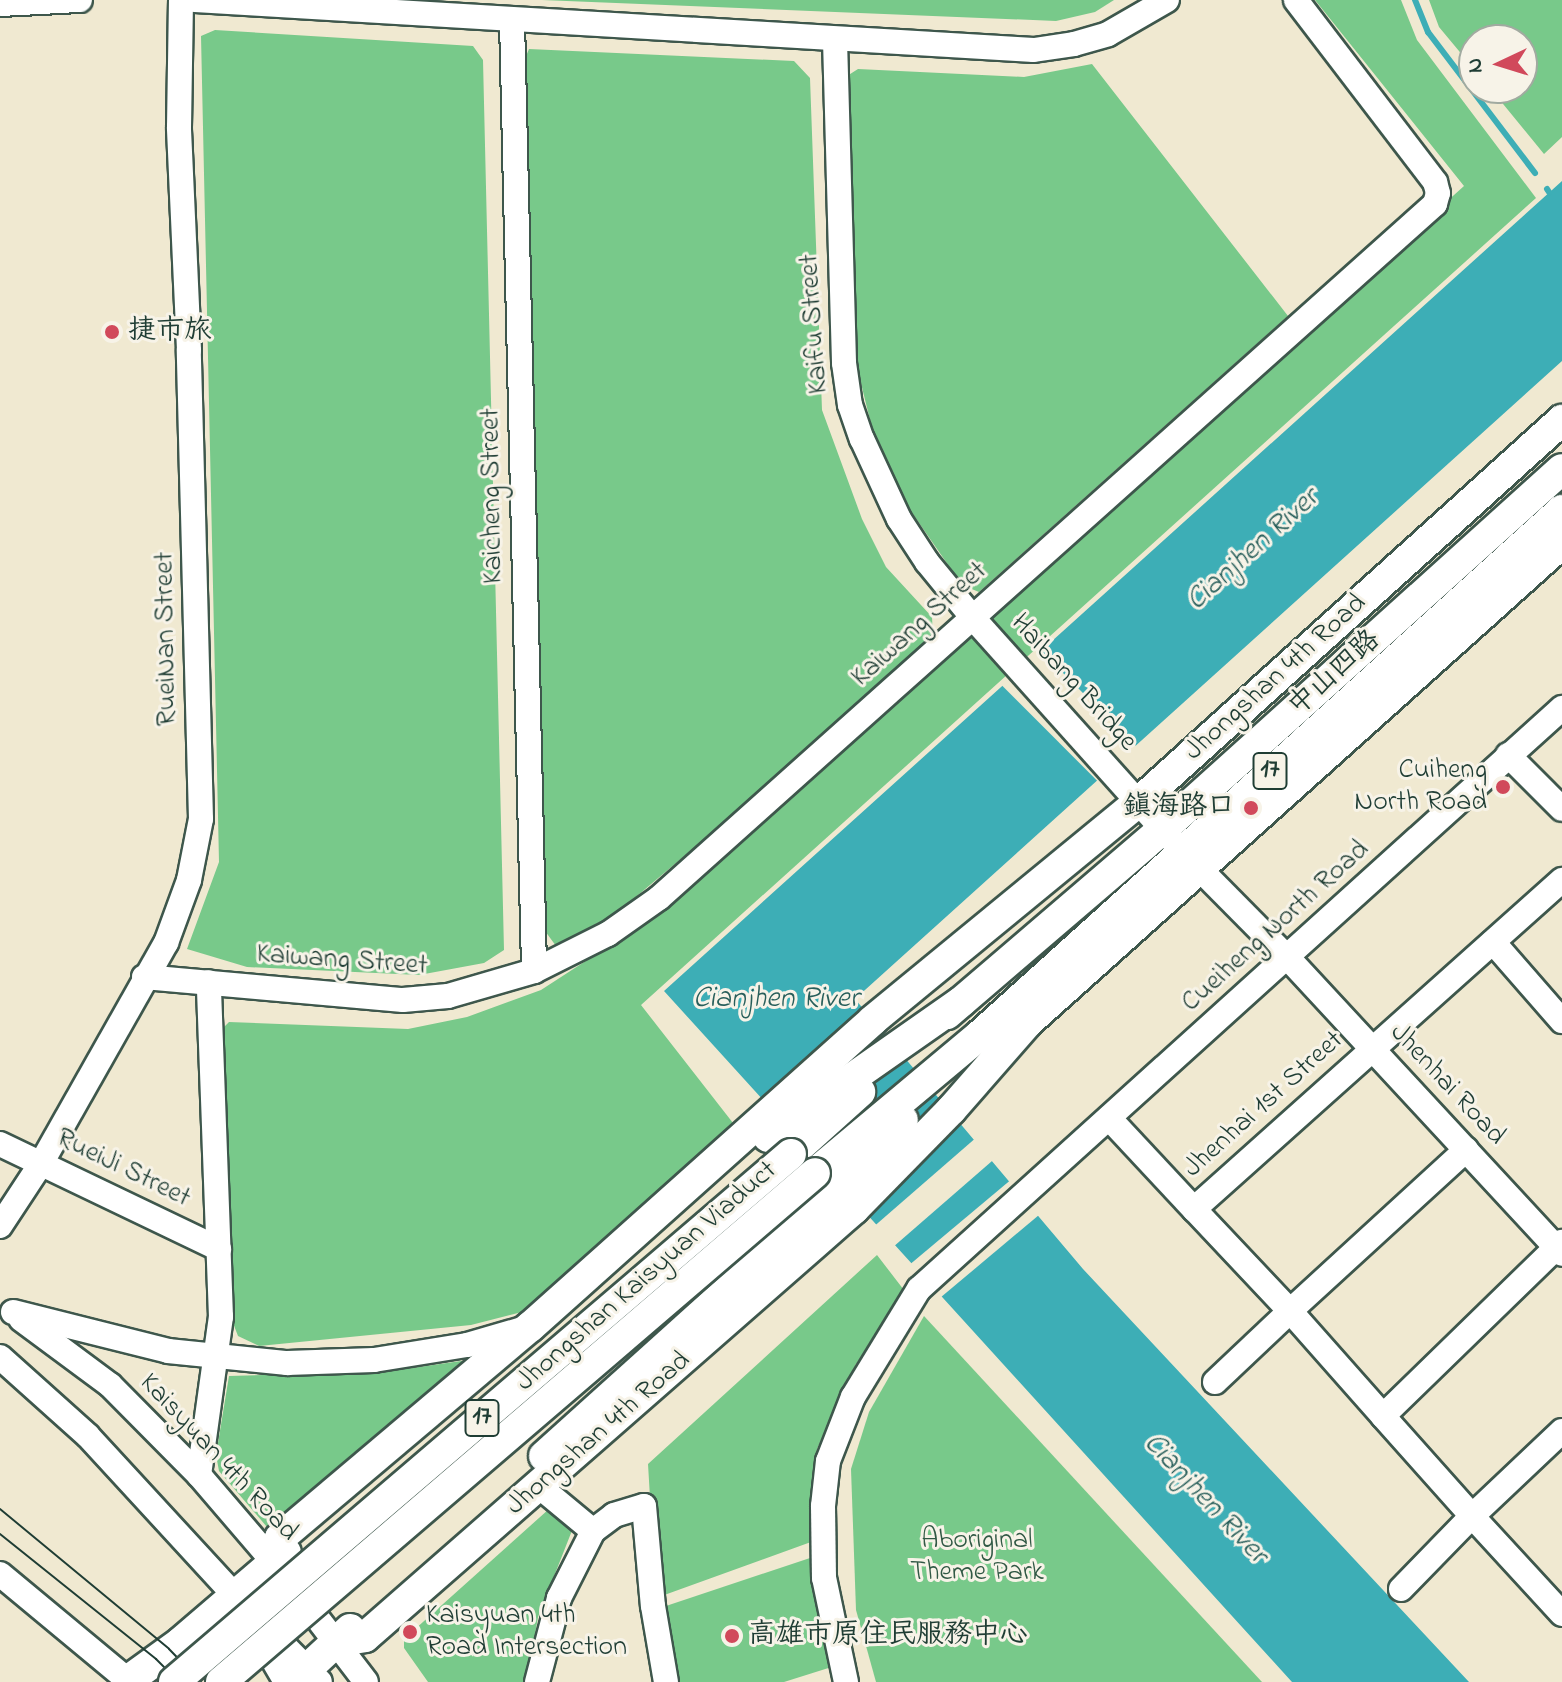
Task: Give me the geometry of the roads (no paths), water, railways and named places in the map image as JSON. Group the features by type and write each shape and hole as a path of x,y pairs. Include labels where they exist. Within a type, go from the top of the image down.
{"main road":[{"name":"Jhongshan 4th Road","path":"778,1133 873,1020 1562,420"},
{"name":"中山四路","path":"778,1133 900,1051 961,1002 1182,849 1562,469"},
{"name":"中山四路","path":"936,1093 980,1035 1182,849 1562,510"},
{"name":"17","path":"835,1192 936,1093 1028,1022 1182,849 1562,543"},
{"name":"17","path":"835,1192 936,1093"},
{"name":"17","path":"128,1681 181,1642 778,1133"},
{"name":"17","path":"272,1564 280,1538 530,1327 778,1133"},
{"name":"Jhongshan Kaisyuan Viaduct","path":"174,1682 778,1133"},
{"name":"Jhongshan 4th Road","path":"351,1663 365,1637 540,1487 835,1192"},
{"name":"Jhongshan 4th Road","path":"302,1679 351,1663 835,1192"},
{"name":"Jhongshan Kaisyuan Viaduct","path":"221,1682 835,1192"}],"street":[{"path":"0,4 80,0"},
{"name":"RueiNan Street","path":"0,1226 42,1162 166,943 189,880 201,819 190,366 179,127 181,0"},
{"path":"195,0 1034,50 1074,44 1108,34 1167,0"},
{"name":"Kaiwang Street","path":"144,977 403,1000 448,996 534,971 608,934 650,905 1435,204 1438,193 1435,182 1296,0"},
{"name":"Kaicheng Street","path":"512,20 534,971"},
{"name":"Kaifu Street","path":"835,40 840,316 850,405 878,478 899,519 927,562 973,618"},
{"name":"Haibang Bridge","path":"973,618 1182,849"},
{"name":"Cueiheng North Road","path":"846,1682 824,1578 823,1506 828,1461 853,1397 919,1289 1562,708"},
{"path":"1508,755 1562,809"},
{"name":"Jhenhai Road","path":"1182,849 1560,1248"},
{"name":"Jhenhai 1st Street","path":"1562,880 1371,1047 1194,1209 1290,1311 1562,1614"},
{"path":"1493,942 1562,1021"},
{"path":"199,1475 218,1357 219,1249 209,982"},
{"path":"1109,1118 1194,1209"},
{"name":"RueiJi Street","path":"0,1144 219,1249"},
{"path":"1215,1382 1466,1150"},
{"path":"1383,1416 1560,1248"},
{"path":"6,1308 168,1351 287,1363 374,1360 467,1345 530,1327 572,1308"},
{"name":"Kaisyuan 4th Road","path":"6,1308 110,1385 199,1475 351,1663 378,1673 386,1682"},
{"path":"0,1357 88,1436 234,1595 302,1679"},
{"path":"1401,1589 1562,1431"},
{"path":"540,1487 593,1531"},
{"path":"537,1682 559,1598 593,1531 614,1515 644,1506 653,1606 666,1682"},
{"path":"0,1574 128,1681"}],"water":[{"name":"Cianjhen River","path":"1562,181 1562,361 855,999 1083,1269 1469,1682 1292,1682 664,991"}],"waterway":[{"path":"1415,0 1428,32 1535,173"}],"tram line":[{"path":"0,1509 169,1649 201,1682"},
{"path":"0,1534 156,1659 179,1682"}],"place":[{"name":"捷市旅","path":"112,332"},
{"name":"Cuiheng North Road","path":"1503,787"},
{"name":"鎮海路口","path":"1251,808"},
{"name":"Kaisyuan 4th Road Intersection","path":"410,1632"},
{"name":"高雄市原住民服務中心","path":"732,1636"}],"park label":[{"name":"Aboriginal Theme Park","path":"977,1557"}]}
